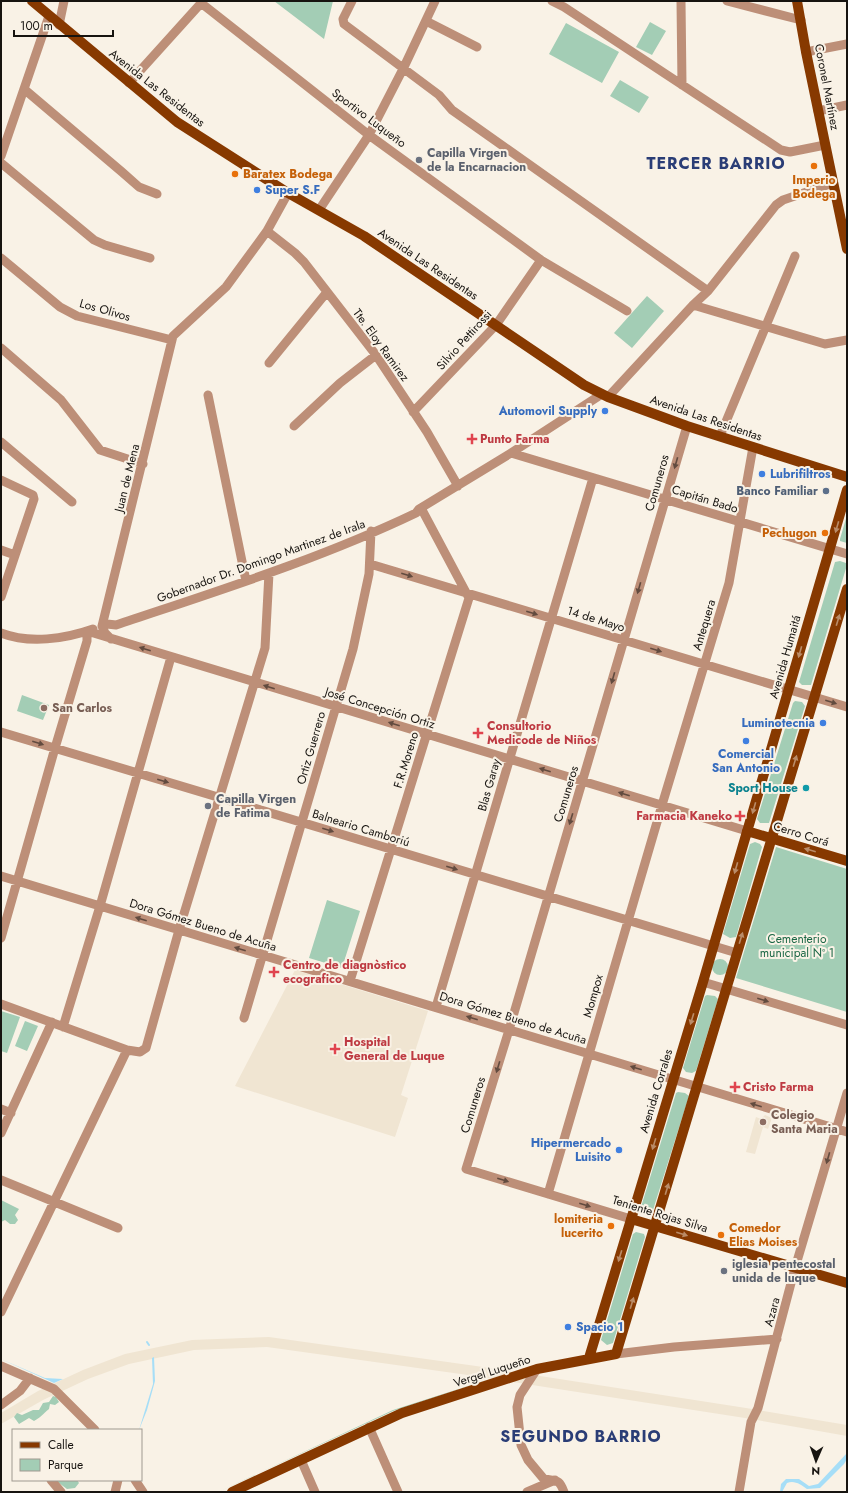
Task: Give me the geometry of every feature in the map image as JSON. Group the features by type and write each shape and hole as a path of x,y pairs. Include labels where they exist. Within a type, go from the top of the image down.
{"main road":[{"name":"Avenida Las Residentas","path":"32,1 176,122 288,193 364,236 605,396 687,426 847,477"},
{"name":"Coronel Martínez","path":"797,1 833,183 844,224 847,249"},
{"name":"Avenida Humaitá","path":"747,831 847,490"},
{"path":"616,1354 698,1087 771,838 815,698 847,589"},
{"name":"Cerro Corá","path":"747,831 847,861"},
{"name":"Avenida Corrales","path":"589,1358 714,946 747,831"},
{"name":"Teniente Rojas Silva","path":"631,1219 847,1284"},
{"name":"Vergel Luqueño","path":"232,1492 369,1427 402,1413 537,1369 616,1354"}],"street":[{"path":"59,25 64,1"},
{"path":"352,1 343,19 344,24 404,67 439,95 452,110 708,291"},
{"path":"319,210 369,135 404,67 435,1"},
{"path":"552,1 564,7 781,150 790,152 825,144"},
{"path":"681,1 682,85"},
{"path":"727,1 801,20"},
{"path":"129,83 202,2"},
{"name":"Sportivo Luqueño","path":"202,2 369,135 541,260 627,311"},
{"path":"1,156 50,16"},
{"path":"426,21 478,47"},
{"path":"806,52 847,44"},
{"path":"24,90 122,172 133,184 157,194"},
{"path":"818,111 847,105"},
{"path":"1,163 94,240 105,246 150,258"},
{"name":"Gobernador Dr. Domingo Martinez de Irala","path":"245,578 269,573 371,531 413,508 420,508 605,396 708,291 776,205 783,200 833,183"},
{"path":"172,338 226,286 267,231 288,193"},
{"name":"Tte. Eloy Ramirez","path":"267,231 300,257 376,356 413,412 458,486"},
{"path":"720,436 795,256"},
{"name":"Los Olivos","path":"1,258 60,306 76,316 172,338"},
{"name":"Silvio Pettirossi","path":"413,412 496,325 541,260"},
{"path":"269,363 327,292"},
{"path":"693,305 767,325 825,344 847,340"},
{"name":"Juan de Mena","path":"105,625 172,338"},
{"path":"1,348 61,400 100,450 143,464"},
{"path":"294,426 340,383 376,356"},
{"path":"208,395 245,578"},
{"name":"Comuneros","path":"466,1169 509,1030 687,426"},
{"path":"1,442 72,502"},
{"name":"Antequera","path":"662,805 729,583 753,447"},
{"name":"Capitán Bado","path":"511,453 847,554"},
{"name":"Blas Garay","path":"436,1007 593,478"},
{"path":"1,480 33,495 34,500 1,597"},
{"path":"420,508 468,594"},
{"name":"Gobernador Dr. Domingo Martinez de Irala","path":"87,631 105,625 110,621 245,578 371,531"},
{"name":"Ortiz Guerrero","path":"244,1018 353,649 370,564 371,531"},
{"path":"1,550 15,555"},
{"name":"14 de Mayo","path":"370,564 847,707"},
{"path":"1,1004 127,1050 140,1052 146,1048 179,930 255,682 267,636 269,573"},
{"name":"F.R.Moreno","path":"350,982 469,598 468,594"},
{"path":"105,625 105,634 112,640"},
{"path":"1,938 16,881 87,641 87,631"},
{"name":"José Concepción Ortiz","path":"2,637 30,639 87,631 112,640 747,831"},
{"path":"63,1027 100,906 171,657"},
{"name":"Balneario Camboriú","path":"1,732 737,953"},
{"name":"Mompox","path":"548,1194 662,805"},
{"name":"Dora Gómez Bueno de Acuña","path":"1,876 847,1132"},
{"path":"703,982 847,1025"},
{"path":"1,1134 52,1022"},
{"path":"1,1312 53,1201 127,1050"},
{"name":"Azara","path":"739,1490 751,1422 758,1408 796,1268 847,1093"},
{"path":"1,1109 11,1113"},
{"name":"Teniente Rojas Silva","path":"466,1169 631,1219"},
{"path":"1,1180 118,1228"},
{"name":"Vergel Luqueño","path":"616,1354 674,1347 777,1339"},
{"path":"1,1366 46,1385 59,1394 93,1429"},
{"path":"537,1369 518,1400 519,1438 526,1456 543,1478 556,1480 561,1485 564,1492"},
{"path":"1,1405 20,1391 30,1378"},
{"path":"369,1427 398,1492"},
{"path":"301,1460 315,1492"},
{"path":"527,1492 556,1480"},
{"path":"52,1481 61,1492"},
{"path":"115,1492 118,1481"},
{"path":"136,1481 143,1492"}],"shaded area":[{"name":"Hospital General de Luque","path":"295,970 428,1011 401,1095 408,1098 395,1137 235,1086"},
{"path":"765,1115 772,1118 768,1129 763,1127 755,1154 746,1152 756,1117 761,1119"},
{"path":"269,1337 476,1366 847,1425 847,1436 745,1418 475,1376 267,1347 194,1350 129,1364 88,1379 43,1400 1,1424 1,1413 38,1391 83,1370 125,1354 192,1340"}],"green space":[{"path":"274,1 333,1 324,39"},
{"path":"650,22 666,31 652,55 636,47"},
{"path":"566,23 619,52 602,83 549,54"},
{"path":"620,80 649,97 639,113 610,96"},
{"path":"647,296 664,311 632,348 614,333"},
{"path":"847,515 847,543 840,541 840,539"},
{"path":"840,561 846,563 847,565 811,685 802,685 799,682 835,562"},
{"path":"22,695 49,705 43,720 17,711"},
{"path":"795,701 802,702 805,706 769,823 760,823 757,819 793,703"},
{"path":"755,842 760,844 762,847 736,937 730,938 723,934 750,844"},
{"name":"Cementerio municipal Nº 1","path":"776,847 847,869 847,1012 736,978"},
{"path":"327,900 360,911 342,968 309,958"},
{"path":"720,959 727,964 728,967 723,974 720,975 713,970 712,967 717,960"},
{"path":"705,996 715,996 718,999 696,1071 692,1073 686,1072 683,1068"},
{"path":"1,1011 20,1017 7,1053 1,1051"},
{"path":"25,1021 38,1026 27,1051 15,1046"},
{"path":"676,1093 685,1093 689,1096 653,1210 644,1210 641,1207"},
{"path":"1,1200 19,1209 15,1215 18,1220 15,1224 10,1224 5,1220 1,1222"},
{"path":"636,1232 644,1234 645,1237 613,1343 607,1345 601,1340 633,1234"},
{"path":"496,1377 393,1411 218,1492 393,1410"},
{"path":"53,1396 56,1397 59,1402 55,1405 50,1404 49,1409 34,1421 29,1418 19,1424 14,1417 17,1413 22,1415 33,1410 39,1410 43,1403 49,1402"},
{"path":"56,1481 78,1481 79,1483 75,1488 67,1489"}],"water":[{"path":"154,1357 155,1381 147,1410 139,1429 153,1384 152,1358"},
{"path":"1,1359 45,1378 63,1379 54,1383"},
{"path":"847,1453 847,1459 844,1464 820,1488 807,1489 798,1483 790,1482 787,1483 782,1492 780,1492 781,1484 786,1479 799,1479 809,1486 818,1484"}],"place":[{"name":"Capilla Virgen de la Encarnacion","path":"419,160"},
{"name":"Imperio Bodega","path":"814,166"},
{"name":"Baratex Bodega","path":"235,174"},
{"name":"Super S.F","path":"257,190"},
{"name":"Automovil Supply","path":"605,411"},
{"name":"Punto Farma","path":"472,439"},
{"name":"Lubrifiltros","path":"762,474"},
{"name":"Banco Familiar","path":"826,491"},
{"name":"Pechugon","path":"825,533"},
{"name":"San Carlos","path":"44,708"},
{"name":"Luminotecnia","path":"823,723"},
{"name":"Consultorio Medicode de Niños","path":"478,733"},
{"name":"Comercial San Antonio","path":"746,741"},
{"name":"Sport House","path":"806,788"},
{"name":"Capilla Virgen de Fatima","path":"208,806"},
{"name":"Farmacia Kaneko","path":"740,816"},
{"name":"Centro de diagnòstico ecografico","path":"274,972"},
{"name":"Hospital General de Luque","path":"335,1049"},
{"name":"Cristo Farma","path":"735,1087"},
{"name":"Colegio Santa Maria","path":"763,1122"},
{"name":"Hipermercado Luisito","path":"619,1150"},
{"name":"lomiteria lucerito","path":"611,1226"},
{"name":"Comedor Elias Moises","path":"721,1235"},
{"name":"iglesia pentecostal unida de luque","path":"724,1271"},
{"name":"Spacio 1","path":"568,1327"}],"district":[{"name":"TERCER BARRIO","path":"716,163"},
{"name":"SEGUNDO BARRIO","path":"581,1436"}]}
